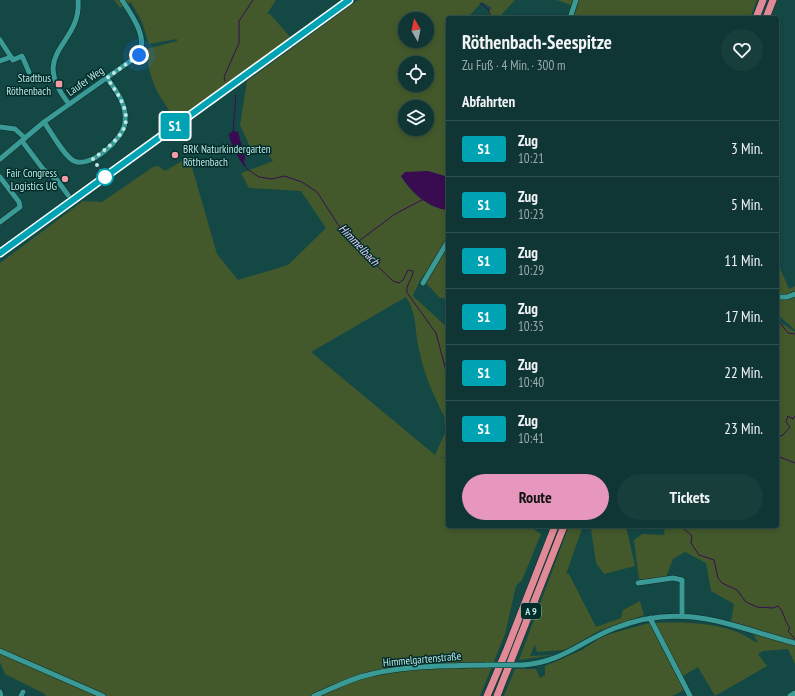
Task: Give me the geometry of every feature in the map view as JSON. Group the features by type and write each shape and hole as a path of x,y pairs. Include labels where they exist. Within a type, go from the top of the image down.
{"highway":[{"path":"757,16 763,0"},
{"path":"767,16 773,0"},
{"name":"A 9","path":"487,696 554,528"},
{"name":"A 9","path":"497,696 563,528"}],"street":[{"path":"69,104 58,89 54,79 54,63 60,47 77,20 78,0"},
{"name":"Laufer Weg","path":"0,159 44,122 136,58 142,49 142,38 136,24 122,0"},
{"path":"571,16 576,0"},
{"path":"0,40 13,60 22,56 29,72"},
{"path":"0,61 11,57"},
{"path":"44,122 71,160 82,162 93,159 115,142 125,126 123,104 107,78"},
{"path":"0,127 15,129 43,168 57,180 68,194"},
{"path":"0,177 13,192 19,202 20,207 0,222"},
{"path":"423,283 446,244"},
{"path":"779,297 787,297 795,294"},
{"path":"638,583 673,578 682,580 682,615"},
{"name":"Himmelgartenstraße","path":"314,696 359,678 385,671 417,667 523,664 552,660 614,628 650,618 682,615 718,621 795,643"},
{"path":"650,618 690,696"},
{"path":"0,651 102,696"},
{"path":"0,692 1,696"},
{"path":"790,696 795,693"}],"green space":[{"path":"114,0 276,0 267,14 270,14 291,38 177,121 159,95 152,80 146,49 177,41 177,39 149,44 142,22 131,2 120,8"},
{"path":"358,0 515,0 502,14 504,16 489,16 488,12 492,8 482,2 469,16 446,16 446,176 428,171 401,176 415,194 421,199 427,203 446,210 446,299 440,298 426,283 434,267 432,265 420,280 413,296 446,326 446,425 444,424 445,418 424,371 418,346 414,317 406,297 311,352 435,455 446,459 446,528 532,528 541,534 522,580 516,586 505,634 480,696 46,696 45,694 5,674 0,662 0,263 83,201 102,202 153,167 158,166 165,171 189,157 217,254 238,280 288,265 326,228 301,191 249,188 241,173 273,161 265,150 253,153 240,125 247,81"},
{"path":"557,0 757,0 751,16 574,16 578,4 573,6"},
{"path":"779,266 789,289 795,286 795,330 779,316 779,300 782,300 784,297 779,296"},
{"path":"779,321 795,332 795,664 788,649 763,651 758,654 767,666 715,696 698,667 681,677 654,623 688,623 721,627 742,634 758,643 750,628 731,621 734,604 711,591 706,563 685,552 673,559 666,577 639,580 634,540 642,534 664,535 665,528 779,528"},
{"path":"446,430 446,458 435,455"},
{"path":"568,528 582,528 566,574 569,574 596,627 621,618 623,610 640,601 644,615 599,631 565,650 537,652 535,644 530,656 554,655 519,660"},
{"path":"626,528 635,566 604,574 596,563 591,529"},
{"path":"649,623 684,690 672,696 504,696 515,669 536,669 540,678 545,675 545,666 582,650 603,636"}],"shaded area":[{"path":"233,131 238,132 245,157 244,162 247,169 239,158 231,142 229,134"},
{"path":"428,171 446,176 446,210 427,203 415,194 401,176 405,172"}],"waterway":[{"name":"Himmelbach","path":"225,81 224,77 239,43 239,21 253,0"},
{"path":"480,3 488,9 490,16"},
{"name":"Himmelbach","path":"233,132 236,95"},
{"name":"Himmelbach","path":"247,169 259,177 272,179 284,176 302,182 317,192 341,229 355,245 393,281 399,283 403,280 408,270 413,271 407,287 407,293"},
{"path":"355,244 395,214 422,200"},
{"name":"Himmelbach","path":"408,294 436,333 446,370"},
{"path":"779,322 788,333 795,334"},
{"path":"779,436 783,435 790,427 786,422 788,416 793,419 795,416"},
{"name":"Himmelbach","path":"779,457 795,463"},
{"name":"Himmelbach","path":"683,528 692,536 691,543 699,555 714,560 718,578 722,583 737,590 746,602 757,607 773,608 778,606 790,628 788,631 795,639"}],"railway":[{"path":"0,256 353,0"}],"train":[{"name":"S1","path":"0,253 349,0"}],"place":[{"name":"Stadtbus Röthenbach","path":"59,84"},
{"name":"BRK Naturkindergarten Röthenbach","path":"175,155"},
{"name":"Fair Congress Logistics UG","path":"65,179"}],"route":[{"path":"105,177 93,159 120,137 124,129 125,122 123,104 107,78 139,55"}]}
